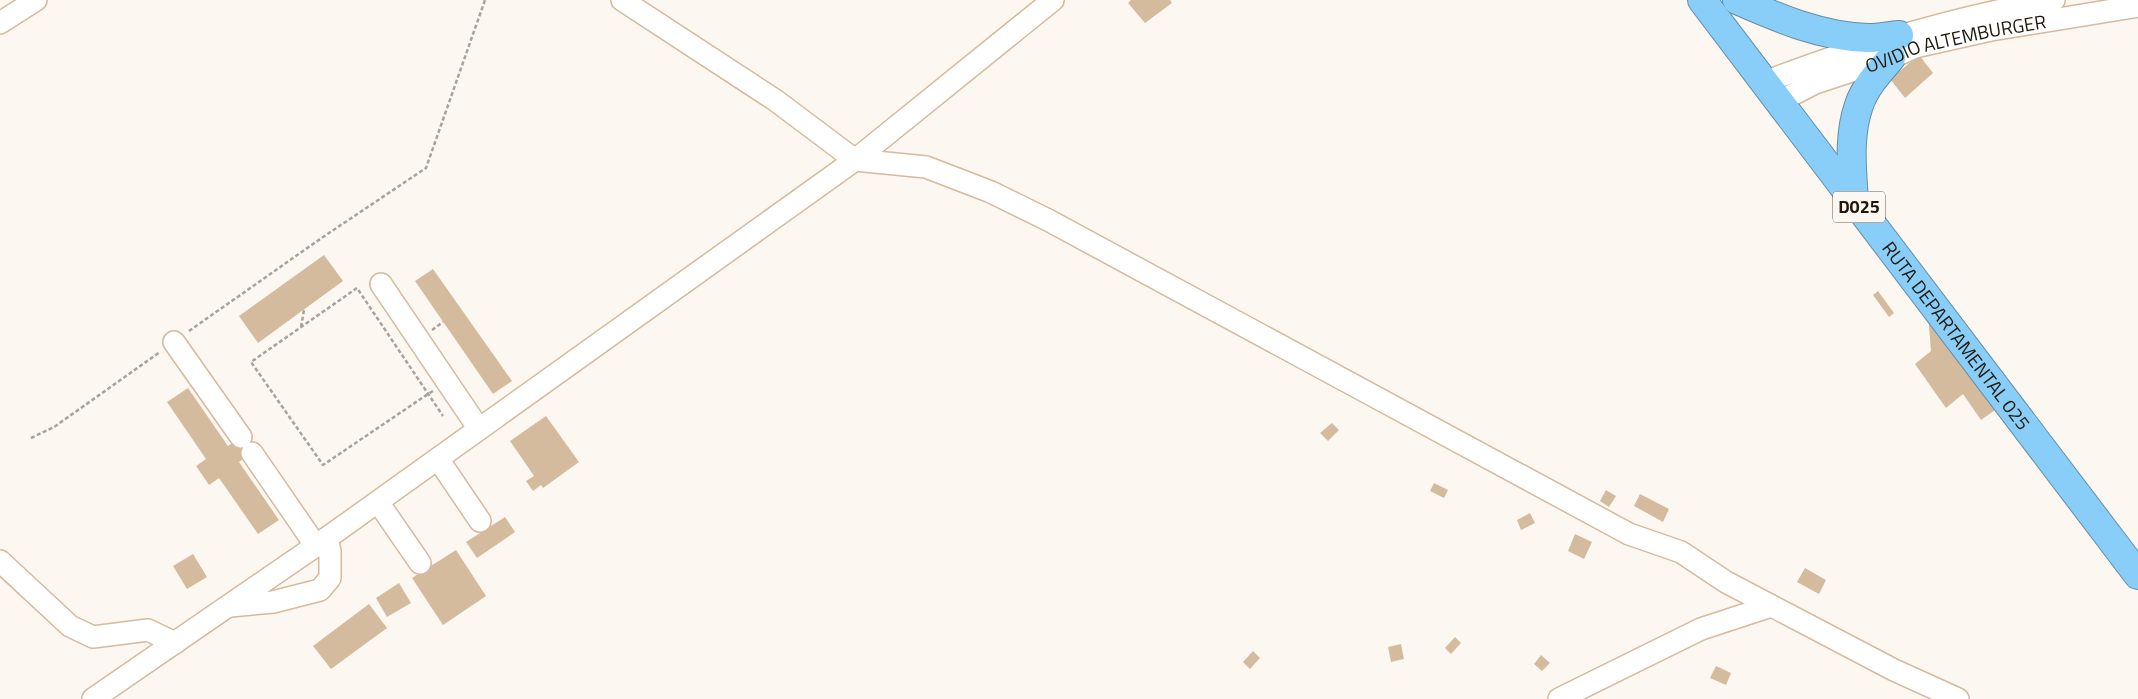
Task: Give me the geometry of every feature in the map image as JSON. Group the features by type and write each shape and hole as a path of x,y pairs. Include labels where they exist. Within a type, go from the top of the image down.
{"highway":[{"name":"RUTA DEPARTAMENTAL 025","path":"1702,0 2138,575"},
{"path":"1737,0 1789,22 1826,32 1867,38 1895,47 1874,77 1859,104 1854,124 1852,158 1854,201"}],"street":[{"path":"0,23 36,0"},
{"path":"622,0 643,16 775,100 855,160 926,167 991,192 1207,304 1629,534 1681,552 1726,582 1894,670 1958,699"},
{"path":"94,699 117,693 175,643 322,542 855,160 1053,0"},
{"name":"OVIDIO ALTEMBURGER","path":"1772,91 1815,83 1895,47 1977,14 2054,0"},
{"name":"OVIDIO ALTEMBURGER","path":"1895,47 1915,47 1959,36 2138,6"},
{"path":"381,284 479,429"},
{"path":"174,342 247,445 330,550 330,578 320,590 273,602 229,606"},
{"path":"438,459 480,521"},
{"path":"378,502 420,563"},
{"path":"0,561 70,626 93,637 148,630 175,643"},
{"path":"1559,699 1701,629 1772,606"}],"path":[{"path":"31,438 54,427 323,236 426,168 485,0"},
{"path":"443,416 428,394 357,288 251,362 323,465 428,394 447,382"},
{"path":"301,327 304,310"}],"building":[{"path":"1131,0 1170,0 1172,3 1145,23 1128,3"},
{"path":"1919,55 1933,73 1905,98 1890,79"},
{"path":"324,255 343,281 258,343 239,316"},
{"path":"433,269 512,381 493,394 415,281"},
{"path":"1878,291 1894,313 1889,317 1873,295"},
{"path":"1928,314 1998,408 1981,420 1963,394 1946,408 1915,364 1931,351"},
{"path":"188,388 228,446 245,434 256,450 239,462 279,520 258,534 219,478 209,485 196,466 206,459 167,402"},
{"path":"546,416 579,462 543,488 541,485 533,491 526,481 534,476 510,441"},
{"path":"1332,423 1339,430 1328,441 1320,433"},
{"path":"1434,483 1448,490 1444,498 1430,491"},
{"path":"1606,490 1616,496 1609,507 1600,501"},
{"path":"1640,494 1669,509 1663,522 1634,506"},
{"path":"1530,513 1535,523 1521,530 1517,520"},
{"path":"505,517 515,532 477,558 466,542"},
{"path":"1575,534 1592,542 1584,559 1568,551"},
{"path":"456,550 486,596 443,625 412,578"},
{"path":"193,554 207,577 187,589 173,566"},
{"path":"1805,568 1826,580 1819,594 1797,582"},
{"path":"399,583 411,603 387,617 376,598"},
{"path":"369,604 387,628 331,669 313,646"},
{"path":"1455,637 1461,643 1451,654 1445,648"},
{"path":"1401,644 1404,659 1391,662 1388,647"},
{"path":"1253,651 1260,658 1250,669 1243,662"},
{"path":"1541,655 1550,663 1542,671 1534,664"},
{"path":"1716,666 1731,673 1726,685 1710,678"}]}
